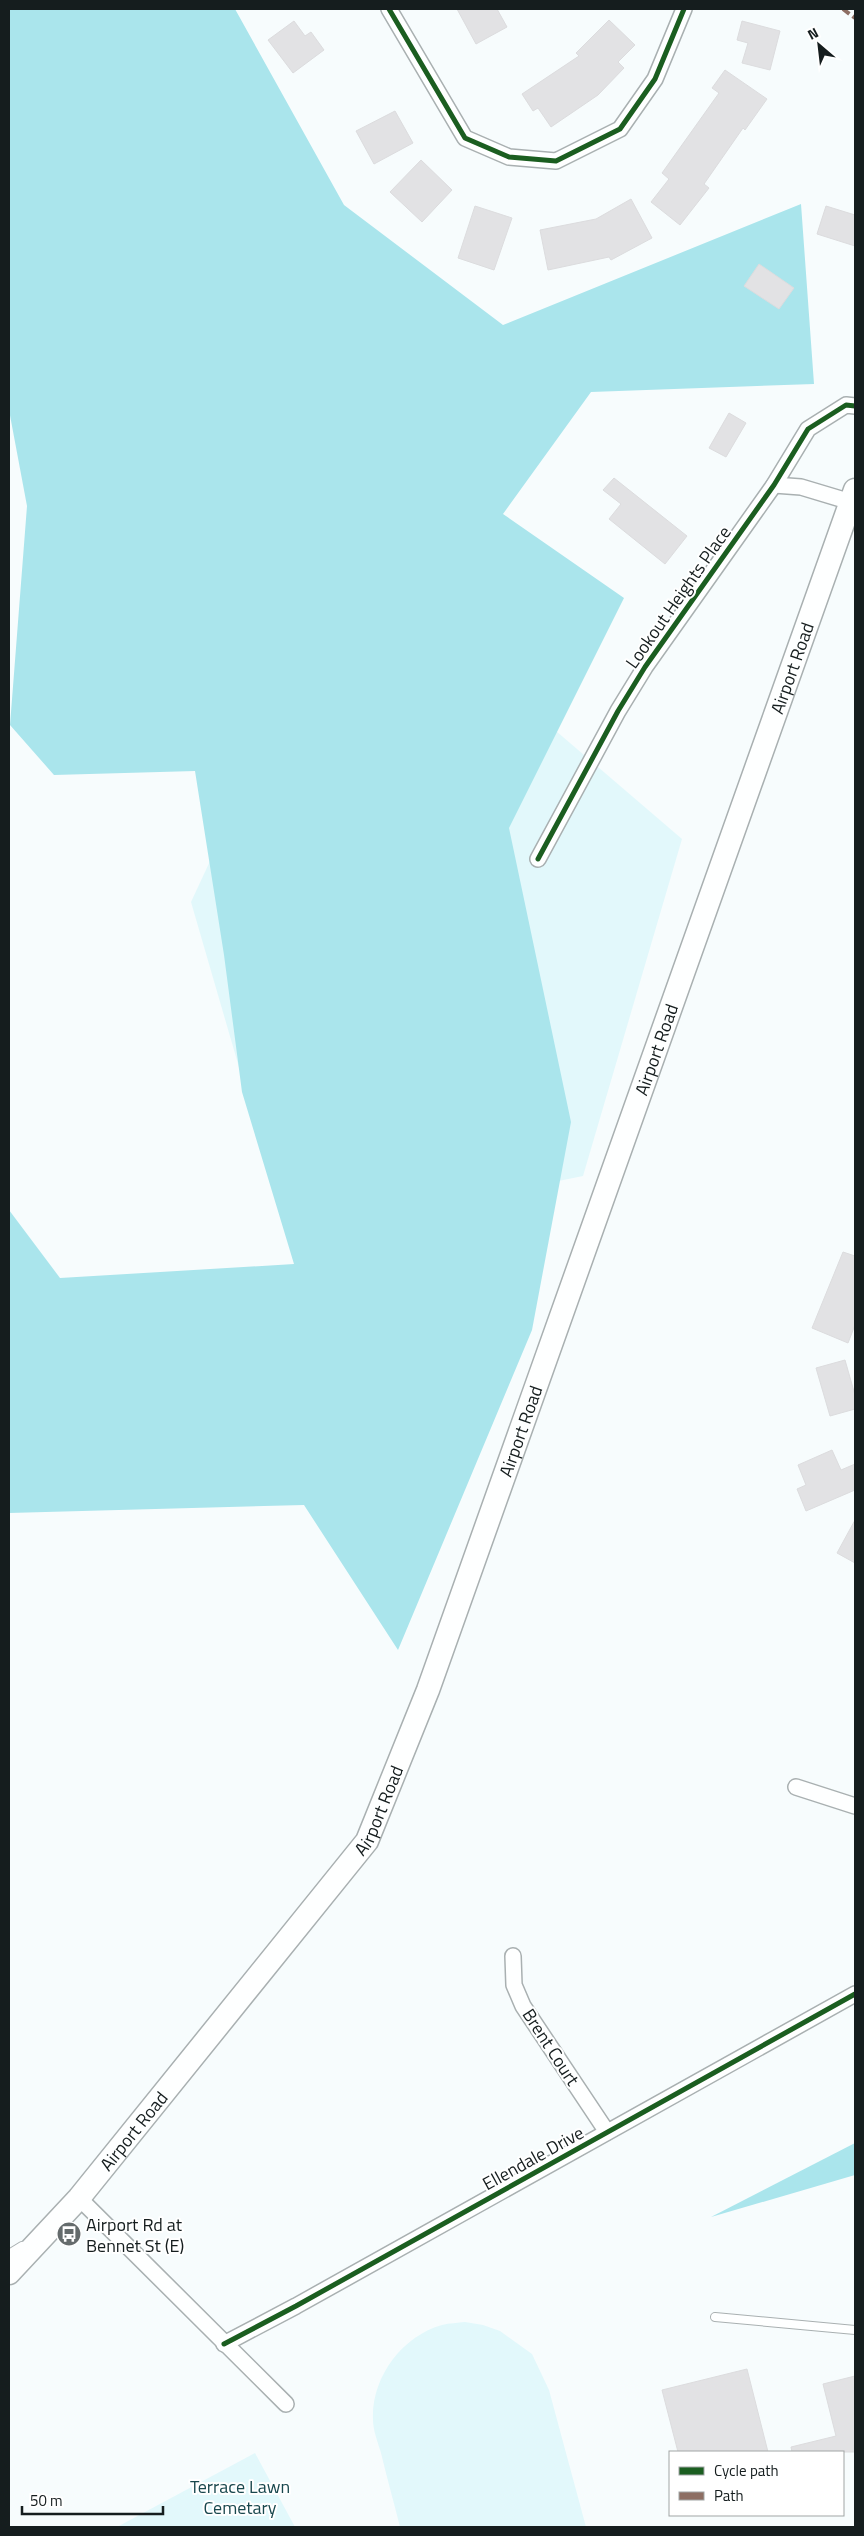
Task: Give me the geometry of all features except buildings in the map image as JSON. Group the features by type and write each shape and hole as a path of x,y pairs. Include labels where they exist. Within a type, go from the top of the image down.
{"main road":[{"name":"Airport Road","path":"9,2273 79,2198 368,1841 428,1690 853,496"}],"street":[{"path":"389,9 465,138 508,157 556,161 620,130 655,79 684,9"},
{"name":"Lookout Heights Place","path":"538,859 618,711 645,666 774,485 808,429 846,405 855,406"},
{"path":"774,485 801,487 853,496"},
{"path":"796,1787 855,1806"},
{"name":"Brent Court","path":"513,1956 514,1985 523,2006 607,2132"},
{"name":"Ellendale Drive","path":"224,2344 305,2301 855,1994"},
{"path":"79,2198 286,2404"}],"lane":[{"path":"9,2254 48,2231"},
{"path":"715,2317 855,2330"}],"green space":[{"path":"528,707 682,839 583,1176 288,1236 191,902 265,743"},
{"path":"465,2322 483,2325 500,2331 532,2354 549,2390 586,2527 400,2527 374,2428 374,2404 377,2389 383,2374 392,2361 414,2339 442,2325"},
{"name":"Terrace Lawn Cemetary","path":"255,2453 295,2527 117,2527"}],"shaded area":[{"path":"9,9 235,9 344,205 503,325 801,204 814,384 591,392 503,514 624,598 509,828 571,1122 532,1330 398,1650 304,1505 9,1513 9,1210 60,1278 294,1264 242,1092 224,955 195,771 54,775 10,725 27,506 9,410"},
{"path":"855,2143 855,2175 711,2217"}],"marked path":[{"path":"843,9 855,18"}],"cycle path":[{"path":"389,9 465,138 509,157 556,161 620,129 655,79 684,9"},
{"path":"538,859 618,711 645,667 774,485 808,429 846,405 855,406"},
{"path":"224,2344 296,2306 855,1994"}],"place":[{"name":"Airport Rd at Bennet St (E)","path":"69,2234"}]}
